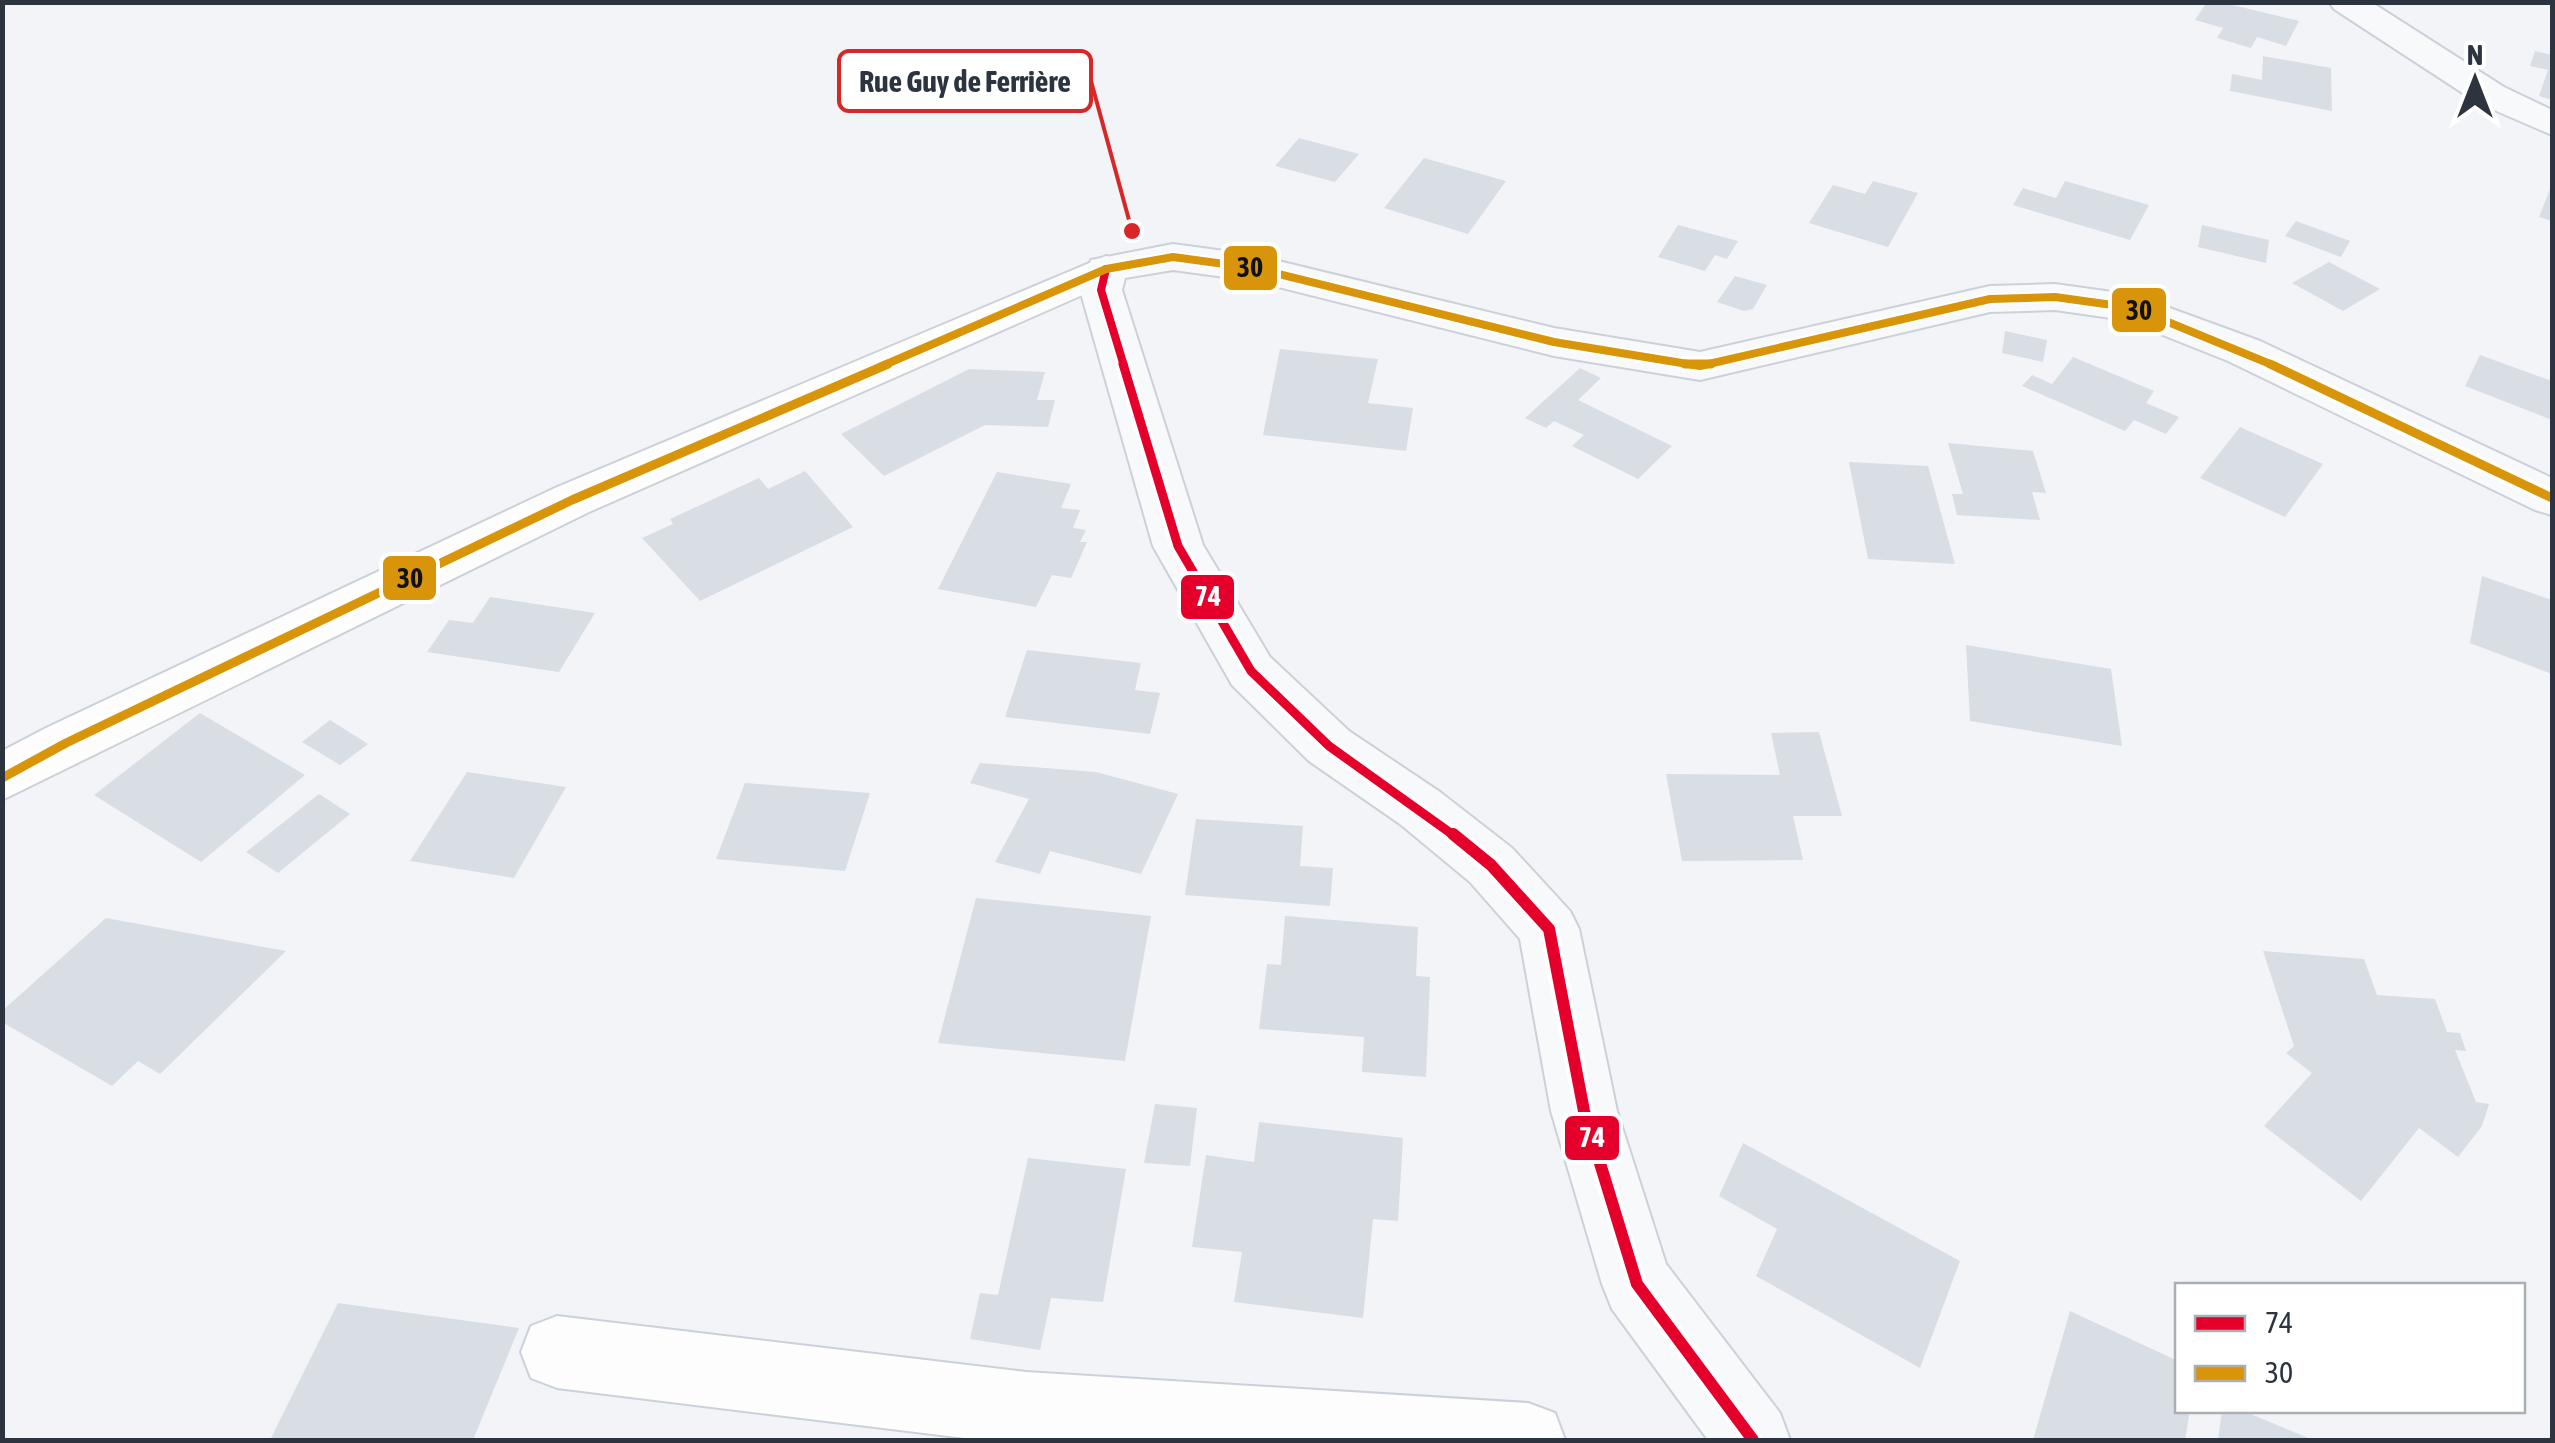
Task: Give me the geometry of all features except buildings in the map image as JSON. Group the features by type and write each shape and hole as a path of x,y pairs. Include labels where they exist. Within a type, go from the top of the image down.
{"street":[{"path":"2346,2 2490,95 2552,124"},
{"path":"2,778 66,743 572,500 1106,269 1173,257 1254,268 1554,342 1700,366 1990,298 2054,297 2134,308 2244,350 2552,498"},
{"path":"1106,269 1101,290 1178,546 1251,671 1329,746 1420,808 1491,865 1549,929 1584,1111 1637,1284 1753,1440"},
{"path":"557,1352 1026,1409 1528,1440"}],"transit line":[{"name":"30","path":"2,778 66,743 572,500 1106,269 1173,257 1254,268 1554,342 1700,366 1990,299 2055,297 2134,308 2244,351 2552,498"},
{"name":"74","path":"1106,269 1101,290 1178,546 1251,671 1329,746 1420,808 1491,865 1549,929 1584,1111 1637,1284 1753,1440"}],"place":[{"name":"Rue Guy de Ferrière","path":"1132,231"}]}
